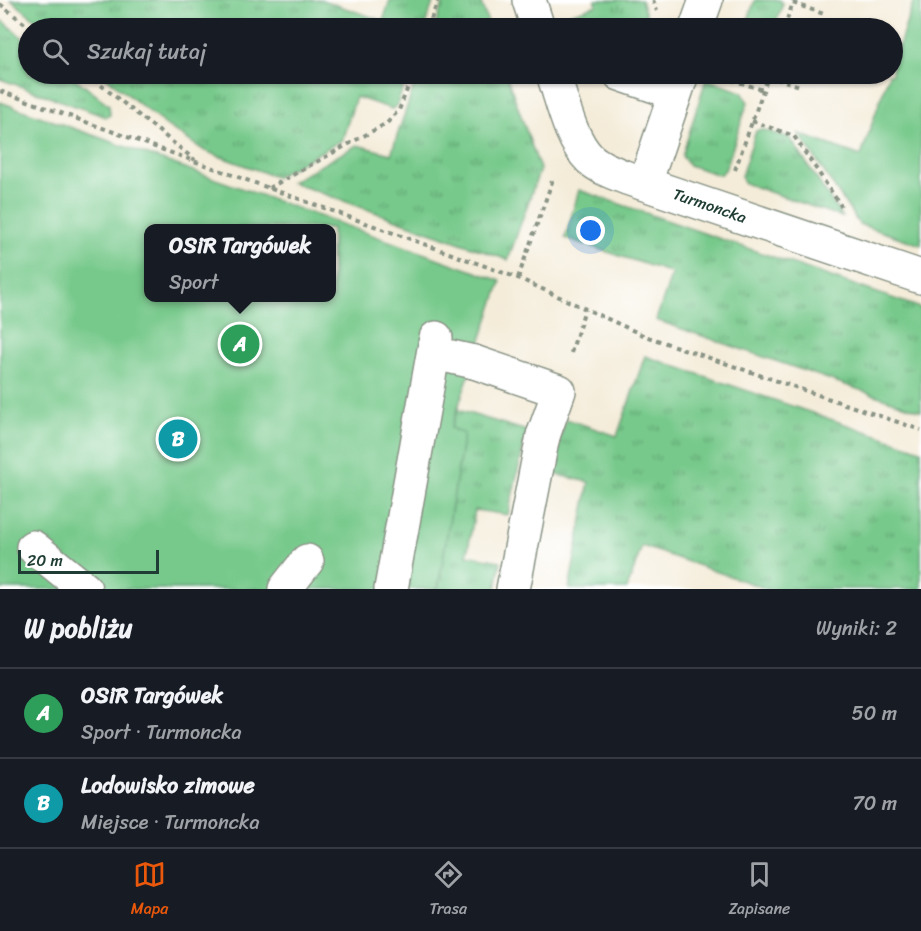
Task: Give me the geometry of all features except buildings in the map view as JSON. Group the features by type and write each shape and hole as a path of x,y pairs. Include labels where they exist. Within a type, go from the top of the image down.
{"street":[{"path":"529,0 535,18"},
{"path":"700,18 706,0"},
{"name":"Turmoncka","path":"556,84 580,148 597,164 609,171 921,278"},
{"path":"645,183 678,84"},
{"path":"392,589 435,346 559,391 543,436 513,589"},
{"path":"33,547 85,589"},
{"path":"285,589 307,561"}],"path":[{"path":"432,18 438,0"},
{"path":"788,18 794,2 824,14"},
{"path":"0,4 18,18"},
{"path":"99,84 198,163"},
{"path":"268,188 387,123 399,110 409,84"},
{"path":"745,84 763,90"},
{"path":"733,177 765,84"},
{"path":"794,84 800,86"},
{"path":"0,91 518,278 645,336 921,430"},
{"path":"753,121 794,136 846,213"},
{"path":"518,278 552,182 549,171"}],"green space":[{"path":"11,0 322,0 374,18 34,18"},
{"path":"390,0 434,0 428,18 384,18"},
{"path":"444,0 480,0 486,18 438,18"},
{"path":"595,0 641,0 647,18 558,18 597,5"},
{"path":"755,0 780,0 783,4 778,18 749,18"},
{"path":"914,0 921,0 921,245 859,224 799,134 861,156 886,84 903,84 903,34"},
{"path":"0,19 18,34 18,84 82,84 109,105 110,115 106,117 0,79"},
{"path":"114,84 404,84 397,105 392,109 356,97 342,140 276,177 205,151 167,126"},
{"path":"415,84 510,84 540,169 508,260 291,182 357,145 391,154"},
{"path":"704,84 720,84 742,92 748,102 725,170 719,175 689,165 682,156"},
{"path":"0,102 501,281 451,428 464,434 438,589 0,589"},
{"path":"761,129 790,138 842,217 744,183 741,176 756,131"},
{"path":"579,190 921,308 921,411 656,320 672,273 565,238"},
{"path":"645,356 921,450 921,589 767,589 642,546 627,589 569,589 589,482 553,474 566,419 617,436"},
{"path":"459,405 458,410 527,431 508,515 475,510 467,555 501,561 496,589 412,589 443,417"}],"place":[{"name":"OSiR Targówek","path":"240,344"},
{"name":"Lodowisko zimowe","path":"178,439"}]}
